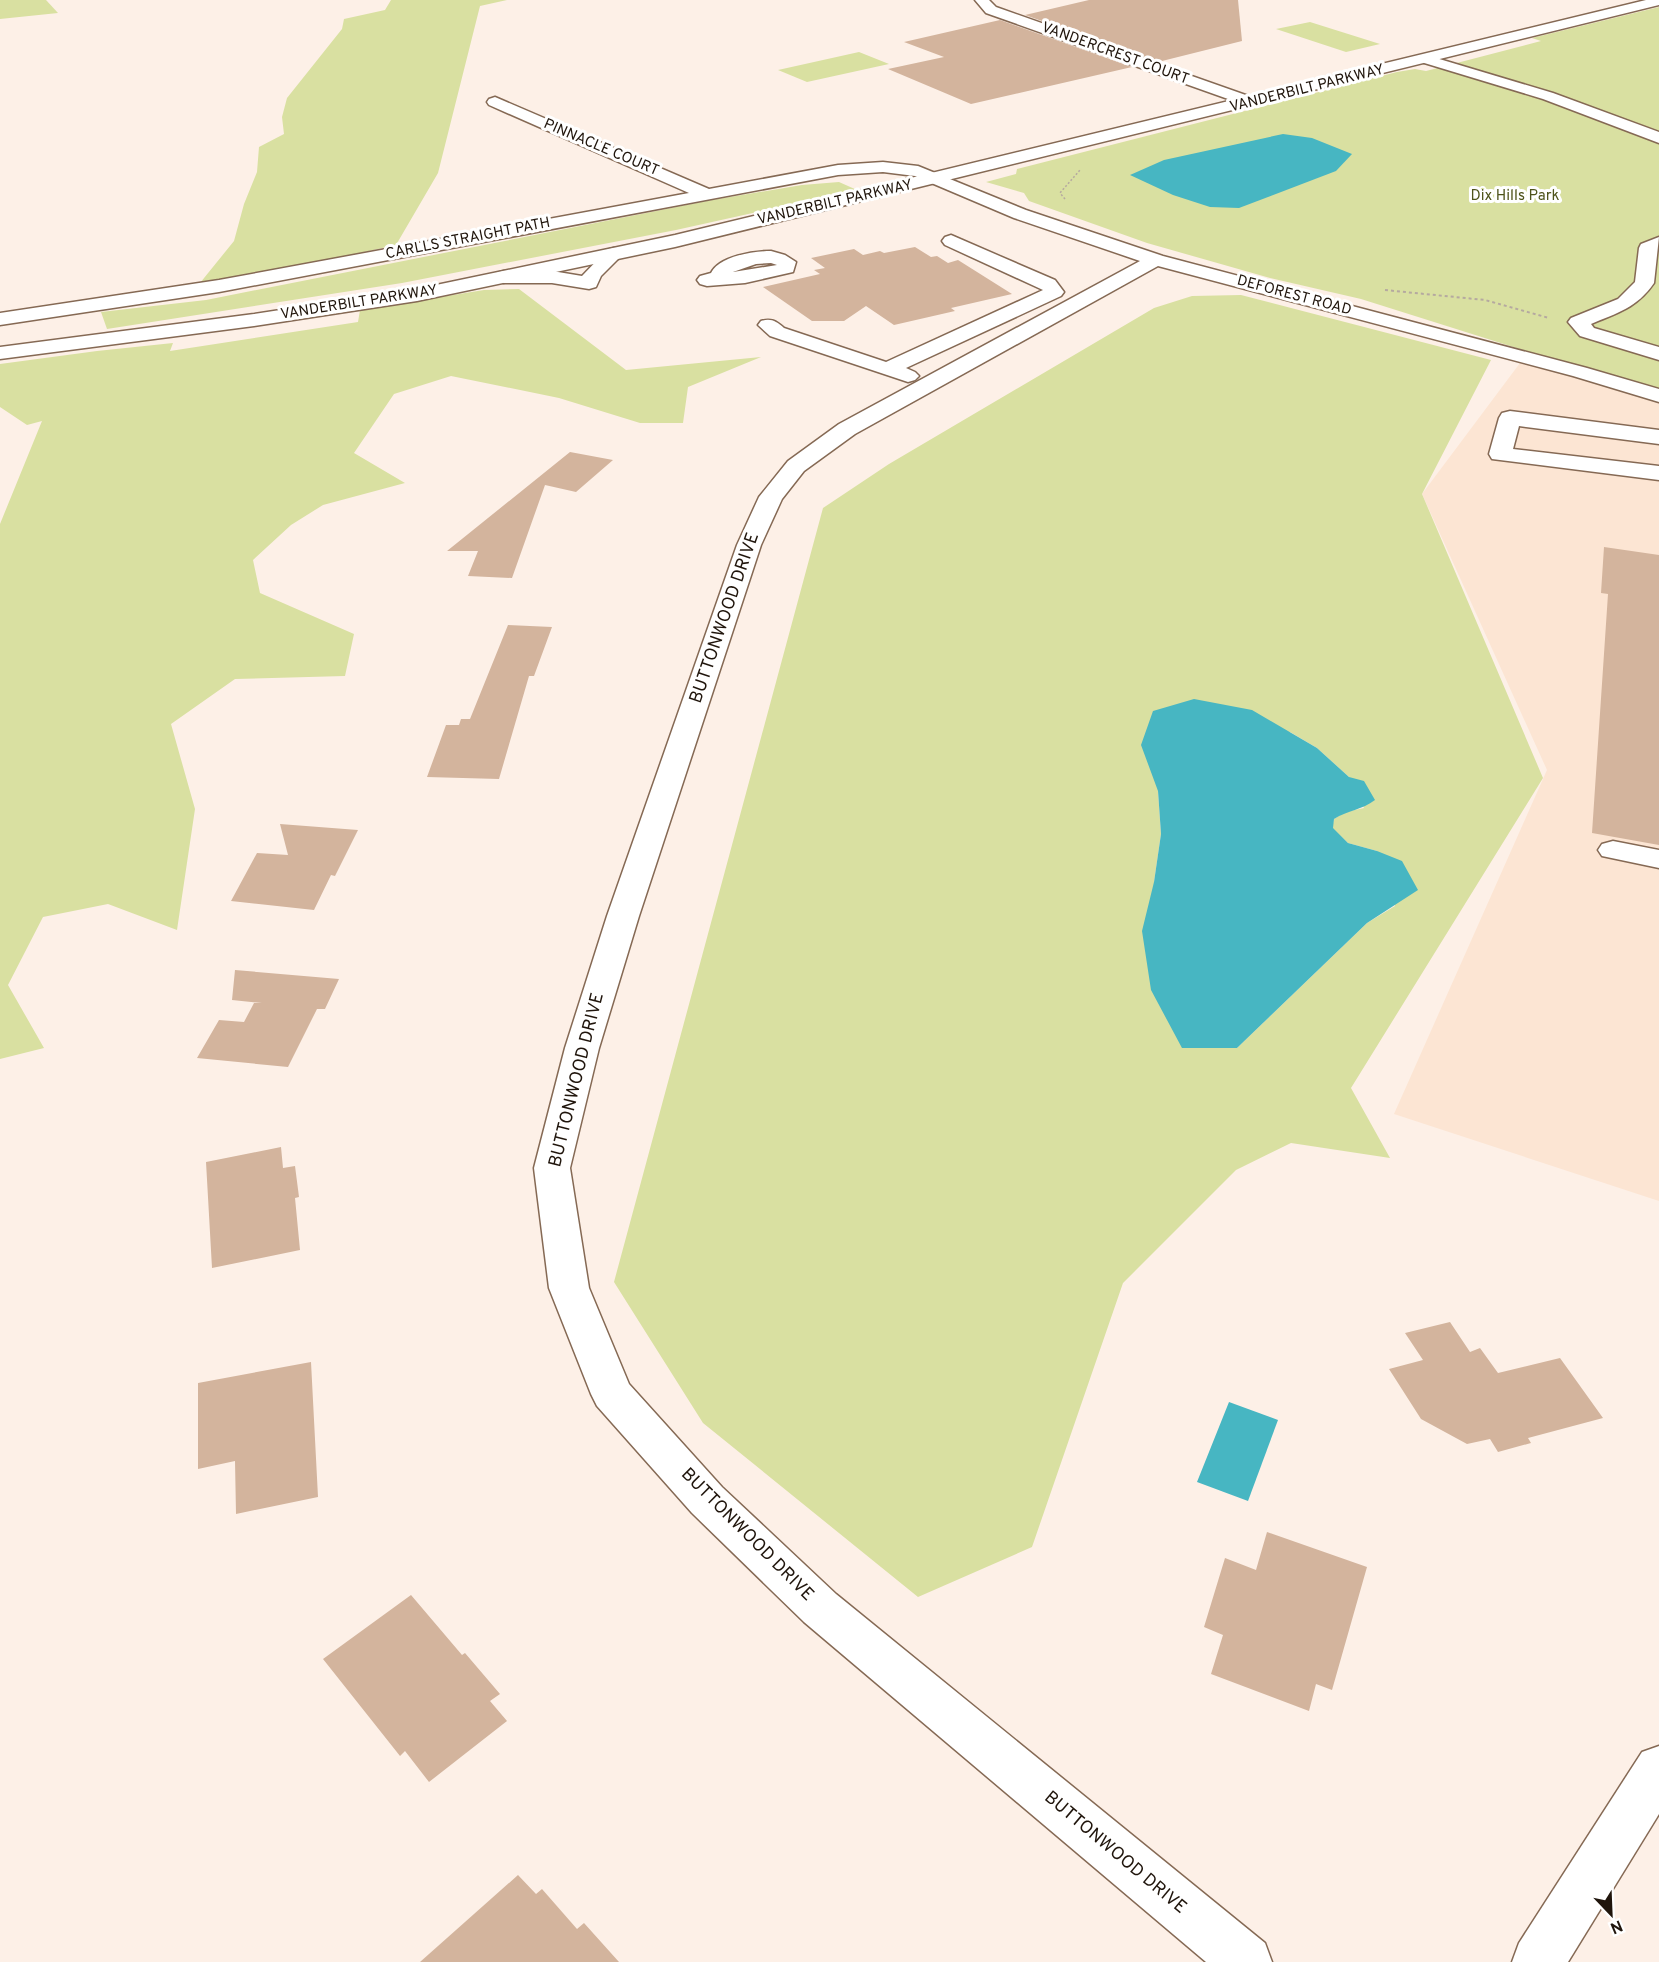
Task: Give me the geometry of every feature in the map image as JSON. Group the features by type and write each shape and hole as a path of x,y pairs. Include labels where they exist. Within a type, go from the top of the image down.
{"street":[{"name":"VANDERCREST COURT","path":"982,0 991,10 1251,102"},
{"name":"VANDERBILT PARKWAY","path":"0,353 393,299 614,254 1251,102 1659,0"},
{"path":"1454,52 1592,96"},
{"path":"1426,59 1548,96 1659,138"},
{"name":"PINNACLE COURT","path":"495,102 706,194"},
{"name":"CARLLS STRAIGHT PATH","path":"0,319 219,286 838,170 883,167 918,171 934,179"},
{"name":"DEFOREST ROAD","path":"934,179 1020,214 1156,260 1580,372 1659,396"},
{"path":"888,369 1054,292 1048,284 951,241"},
{"path":"1659,243 1648,248 1644,283 1625,303 1578,322 1587,332 1659,354"},
{"path":"504,277 552,277 595,290 593,274 614,254"},
{"name":"BUTTONWOOD DRIVE","path":"1156,260 847,429 796,466 771,497 749,545 623,916 582,1048 552,1168 569,1288 612,1394 707,1500 820,1608 1246,1962"},
{"path":"768,325 777,332 930,383"},
{"path":"1659,437 1510,418 1500,454 1659,473"},
{"path":"1613,850 1659,859"},
{"path":"1538,1962 1659,1769"}],"path":[{"path":"1066,201 1060,193 1082,168"},
{"path":"1385,290 1485,300 1580,326"}],"shaded area":[{"path":"1520,363 1604,375 1659,393 1659,1201 1394,1114 1547,770 1422,494"}],"green space":[{"path":"0,0 46,0 58,13 0,19"},
{"path":"391,0 507,0 480,6 438,173 396,245 287,269 200,283 234,241 244,204 257,172 259,147 284,134 282,117 287,98 342,29 344,19 385,10"},
{"name":"Dix Hills Park","path":"1659,7 1659,393 1361,299 1270,278 1147,243 1029,201 1024,193 986,182 1016,174 1017,169 1397,72 1415,69 1426,71 1541,41 1532,38"},
{"path":"1310,22 1380,44 1346,52 1276,29"},
{"path":"859,52 889,64 807,82 778,70"},
{"path":"839,182 857,190 676,230 402,283 107,329 101,312 206,300 712,200 802,185"},
{"path":"519,289 626,370 761,357 688,387 683,423 640,423 559,398 451,376 394,394 354,453 405,483 323,505 291,525 253,560 260,593 354,634 345,676 235,679 171,724 195,809 177,930 108,904 43,917 8,985 44,1048 0,1059 0,524 42,421 27,425 0,407 0,364 173,343 170,351 358,322 360,310 484,290"},
{"path":"1241,295 1491,360 1422,494 1543,778 1351,1088 1390,1158 1291,1143 1236,1170 1123,1283 1032,1547 918,1597 703,1423 614,1282 823,508 889,464 1154,308 1192,296","holes":["1290,732 1317,748 1349,777 1364,808 1345,812 1334,819 1332,828 1348,843 1377,851 1395,906 1367,923 1237,1048 1154,882 1161,834 1158,791"]}],"water":[{"path":"1283,134 1312,138 1352,154 1336,171 1239,208 1210,207 1173,195 1130,175 1164,160"},
{"path":"1194,699 1252,710 1317,748 1349,777 1364,781 1375,800 1334,819 1333,828 1348,843 1402,861 1418,890 1367,923 1237,1048 1182,1048 1151,990 1142,931 1154,882 1161,834 1158,791 1141,745 1153,711"},
{"path":"1229,1402 1278,1420 1248,1501 1197,1482"}],"building":[{"path":"1089,0 1238,0 1242,41 1158,62 1025,15"},
{"path":"1000,20 1132,67 971,104 888,69 944,57 904,42"},
{"path":"915,247 931,257 937,256 948,263 958,260 1012,294 951,308 955,311 894,325 866,306 844,321 812,321 763,287 820,274 814,270 825,268 811,258 854,249 863,255"},
{"path":"570,452 613,460 576,492 545,485 512,578 468,576 478,551 447,551"},
{"path":"1604,547 1659,555 1659,845 1592,833 1608,594 1601,593"},
{"path":"508,625 552,627 534,676 529,676 499,779 427,777 446,725 459,725 461,719 470,719"},
{"path":"280,824 358,830 335,876 331,875 314,910 231,901 257,853 288,855"},
{"path":"235,970 339,979 325,1009 317,1009 288,1067 197,1058 219,1020 244,1022 254,1003 262,1003 232,1000"},
{"path":"281,1147 283,1168 295,1166 299,1197 295,1198 300,1250 212,1268 206,1162"},
{"path":"1450,1322 1470,1352 1480,1348 1498,1373 1560,1358 1603,1418 1528,1438 1531,1443 1498,1452 1490,1439 1467,1444 1421,1419 1389,1369 1423,1360 1405,1333"},
{"path":"311,1362 318,1497 236,1514 235,1461 198,1469 198,1383"},
{"path":"1267,1532 1367,1567 1332,1690 1316,1684 1309,1711 1211,1674 1223,1635 1204,1627 1225,1558 1256,1570"},
{"path":"411,1595 462,1655 465,1653 500,1694 490,1701 507,1721 429,1782 405,1751 400,1756 323,1659"},
{"path":"518,1875 536,1894 542,1889 577,1929 584,1923 619,1962 420,1962"}]}
